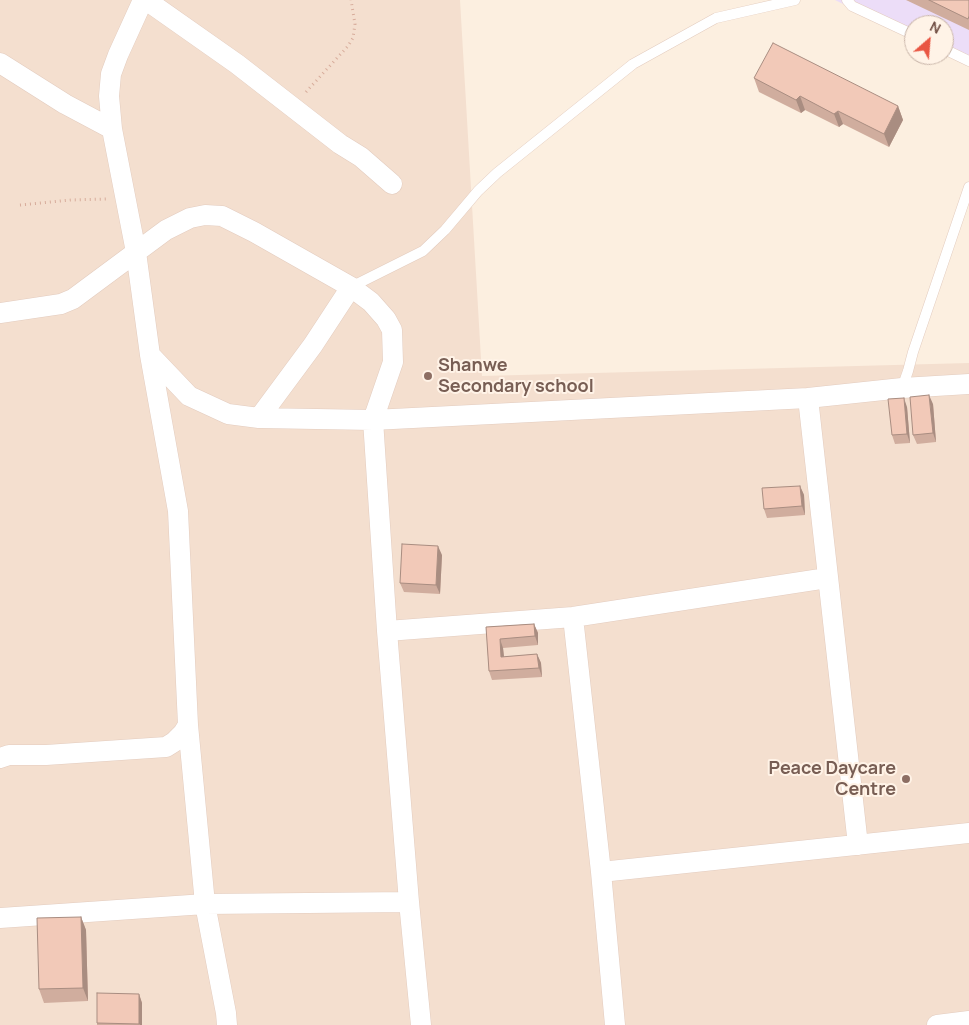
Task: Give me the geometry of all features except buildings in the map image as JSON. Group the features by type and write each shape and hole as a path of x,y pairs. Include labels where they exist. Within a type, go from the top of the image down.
{"street":[{"path":"227,1025 204,904 188,725 178,511 150,355 136,252 112,129 109,96 111,74 118,55 145,0 237,64 340,144 361,157 392,184"},
{"path":"0,63 65,104 112,129"},
{"path":"0,313 61,304 73,299 166,230 190,218 205,215 222,216 351,287 371,302 386,319 392,330 393,362 373,420 386,631 421,1025"},
{"path":"259,418 351,287"},
{"path":"150,355 189,396 228,414 259,418 373,420 808,398 902,388 969,384"},
{"path":"808,398 858,845"},
{"path":"386,631 573,617 827,578"},
{"path":"573,617 601,872 615,1025"},
{"path":"0,758 9,755 46,755 166,747 184,732 188,725"},
{"path":"601,872 969,833"},
{"path":"0,918 204,904 409,902"},
{"path":"937,1025 969,1021"}],"lane":[{"path":"351,287 423,251 445,230 478,191 497,173 633,64 716,18 795,0"},
{"path":"847,0 852,6 904,30"},
{"path":"954,53 969,60"},
{"path":"902,388 912,352 969,187"}],"path":[{"path":"292,108 353,38 354,24 351,0"},
{"path":"20,205 104,199 124,195"}],"shaded area":[{"path":"0,0 460,0 482,376 969,363 969,1025 0,1025"},
{"path":"835,0 969,0 969,66 954,59 954,15 904,15 904,34"}],"place":[{"name":"Shanwe Secondary school","path":"428,376"},
{"name":"Peace Daycare Centre","path":"906,779"}]}
